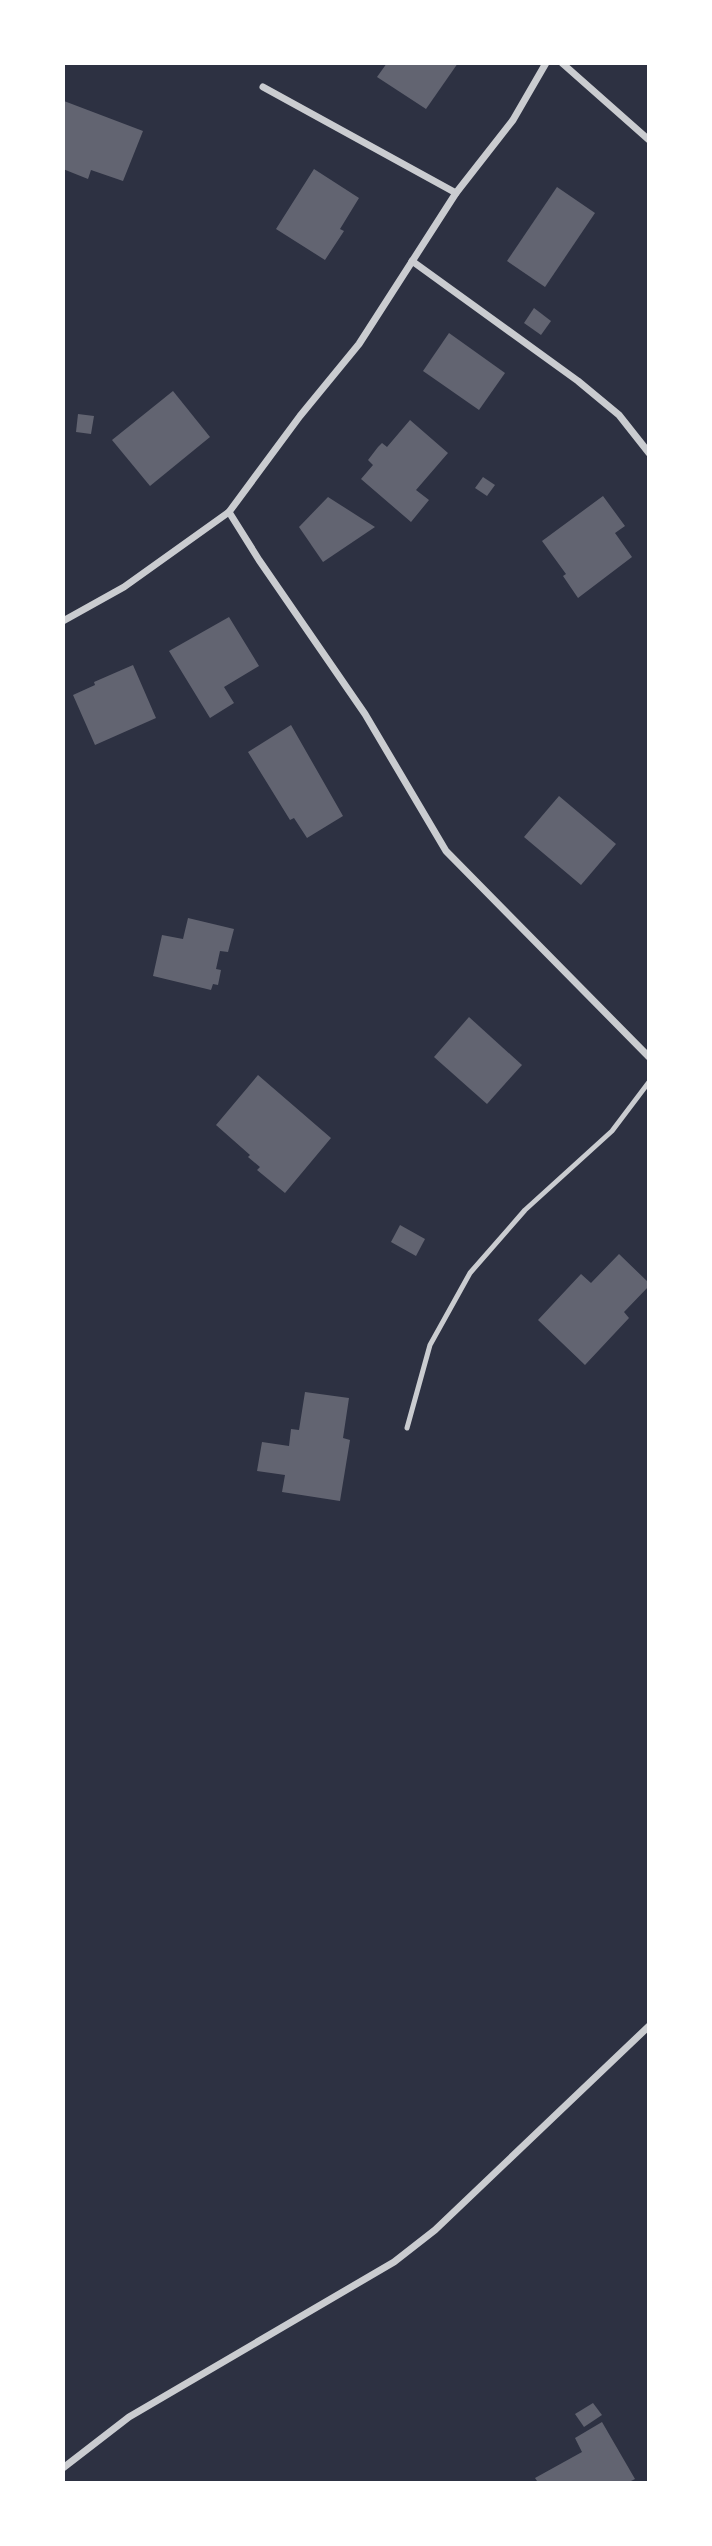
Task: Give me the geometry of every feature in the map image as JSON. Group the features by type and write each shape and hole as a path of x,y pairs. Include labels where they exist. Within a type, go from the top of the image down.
{"street":[{"path":"63,621 124,587 229,512 300,416 359,344 456,193 513,120 546,63"},
{"path":"562,63 649,140"},
{"path":"263,88 456,193"},
{"path":"412,261 578,381 619,415 649,453"},
{"path":"229,512 365,714 446,851 649,1057"},
{"path":"63,2468 129,2417 394,2262 435,2230 649,2026"}],"lane":[{"path":"407,1428 430,1345 470,1273 525,1210 612,1131 649,1082"}],"building":[{"path":"387,63 458,63 426,109 377,77"},
{"path":"64,101 143,131 123,181 91,170 88,179 63,169"},
{"path":"314,169 359,198 340,229 344,231 325,260 276,229"},
{"path":"557,187 595,213 545,287 507,261"},
{"path":"534,308 551,321 541,335 524,323"},
{"path":"449,333 505,373 479,410 423,371"},
{"path":"173,391 210,437 150,486 112,440"},
{"path":"78,414 94,416 91,434 76,432"},
{"path":"410,420 448,453 416,490 429,500 411,522 361,479 373,465 368,460 378,447 382,443 387,447"},
{"path":"483,477 495,485 487,496 475,488"},
{"path":"603,496 625,526 615,533 632,557 578,598 563,576 566,574 542,541"},
{"path":"328,497 375,527 323,562 299,527"},
{"path":"229,617 259,666 224,687 234,703 210,718 169,651"},
{"path":"133,665 156,718 95,745 73,695 95,685 94,682"},
{"path":"291,725 343,816 307,838 294,818 290,820 248,752"},
{"path":"559,796 616,844 581,885 524,837"},
{"path":"188,918 234,929 228,952 220,951 216,969 221,970 218,985 213,984 211,990 153,976 162,935 183,939"},
{"path":"469,1017 522,1065 487,1104 434,1057"},
{"path":"258,1075 331,1138 285,1193 257,1170 260,1167 248,1157 250,1155 216,1125"},
{"path":"400,1225 425,1239 416,1256 391,1242"},
{"path":"619,1254 649,1286 624,1312 629,1318 585,1365 538,1320 581,1274 591,1283"},
{"path":"305,1392 349,1398 343,1438 350,1440 340,1501 282,1492 285,1475 257,1471 262,1442 289,1446 291,1429 299,1430"},
{"path":"593,2403 602,2415 584,2427 575,2414"},
{"path":"602,2422 635,2479 627,2483 533,2483 537,2481 535,2478 582,2452 575,2438"}]}
